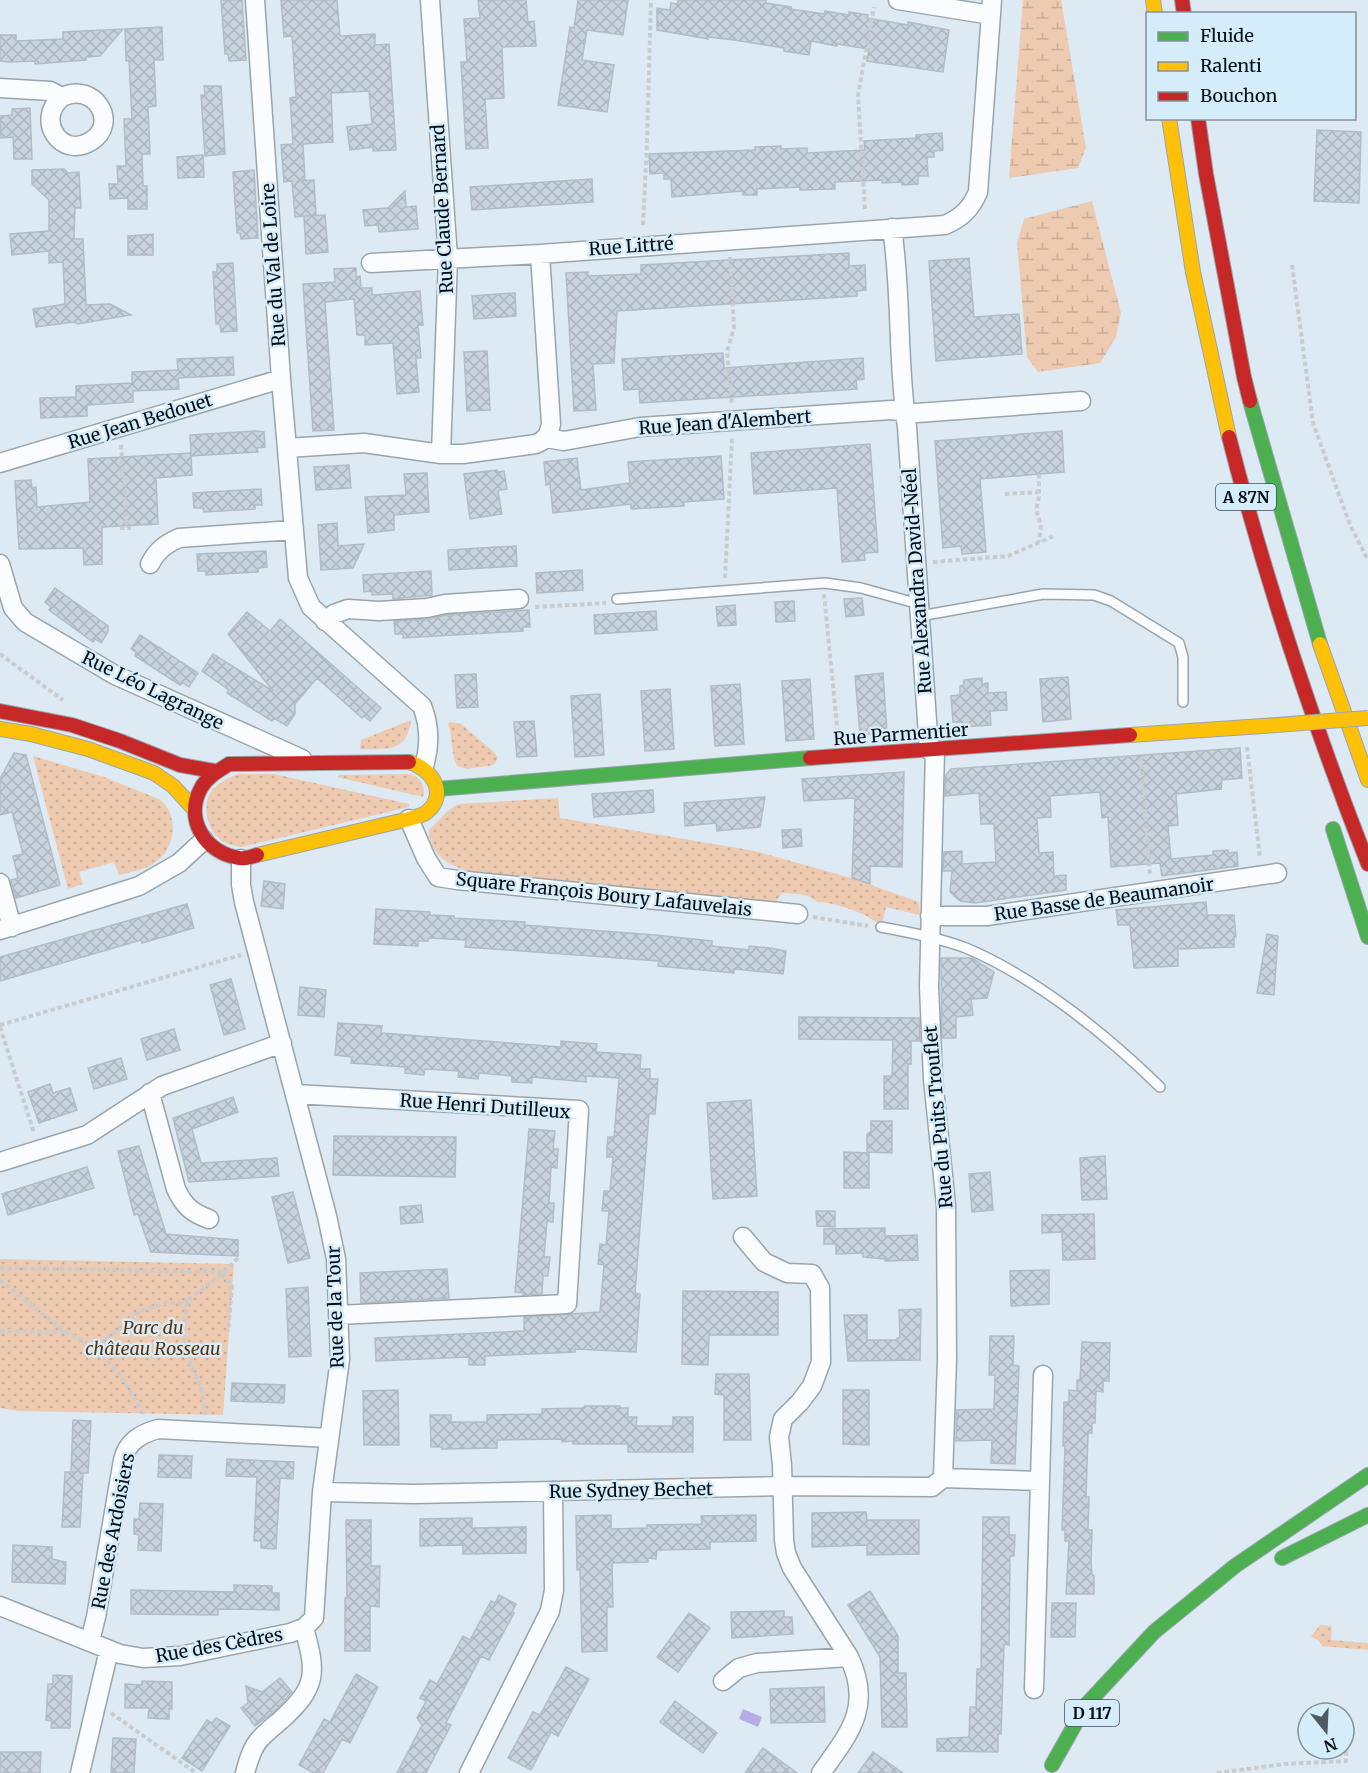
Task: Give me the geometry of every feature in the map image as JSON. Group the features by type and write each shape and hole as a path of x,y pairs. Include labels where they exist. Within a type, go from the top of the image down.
{"main road":[{"name":"A 87N","path":"1169,120 1196,293 1219,394 1255,532 1288,642 1335,784 1368,864"},
{"name":"A 87N","path":"1198,120 1206,174 1242,366 1265,456 1320,644 1368,780"},
{"path":"1265,456 1328,621"},
{"path":"1255,532 1276,650"},
{"path":"1344,670 1368,739"},
{"path":"0,711 72,725 180,765 214,771"},
{"path":"1296,714 1303,735"},
{"name":"Rue Parmentier","path":"437,789 715,765 1368,718"},
{"path":"0,729 88,748 154,773 173,786 194,809"},
{"path":"409,762 424,766 437,789 434,801 427,812 409,819 241,859 220,853 204,840 197,827 194,809 201,786 214,771 229,764 409,762"},
{"path":"1330,820 1368,937"},
{"path":"1053,1770 1086,1705 1154,1632 1235,1566 1368,1475"},
{"name":"D 117","path":"1053,1770 1111,1690 1143,1656 1182,1621 1232,1580 1368,1490"},
{"path":"1368,1503 1278,1561 1368,1515"},
{"name":"D 117","path":"1053,1770 1078,1747"}],"street":[{"name":"Rue du Val de Loire","path":"255,0 296,567 301,588 311,607 422,706 428,733 424,766"},
{"name":"Rue Claude Bernard","path":"430,0 448,258 441,454"},
{"path":"892,228 945,225 963,215 975,200 980,183 992,7 898,0"},
{"path":"0,88 50,91 62,97"},
{"name":"Rue Littré","path":"371,262 540,254 892,228"},
{"name":"Rue Alexandra David-Néel","path":"892,228 896,258 919,610 932,750"},
{"path":"540,254 551,424 546,438"},
{"name":"Rue Jean Bedouet","path":"0,463 281,379"},
{"path":"905,412 1081,401"},
{"name":"Rue Jean d'Alembert","path":"287,448 364,443 441,454 463,454 536,444 546,438 564,441 640,427 891,410 905,412"},
{"path":"150,564 155,554 166,543 180,538 293,531"},
{"name":"Rue Léo Lagrange","path":"0,564 13,609 26,622 115,675 310,762"},
{"path":"324,621 348,609 379,611 417,609 445,604 524,603"},
{"name":"Rue du Puits Trouflet","path":"932,750 929,987 933,1079 946,1205 946,1359 940,1480"},
{"name":"Square François Boury Lafauvelais","path":"409,819 426,858 438,877 798,914"},
{"path":"2,892 6,929 139,886 179,863 204,840"},
{"name":"Rue de la Tour","path":"241,859 241,885 333,1240 340,1359 322,1492 315,1612 311,1622 304,1628"},
{"name":"Rue Basse de Beaumanoir","path":"930,916 987,916 1277,873"},
{"path":"0,1162 87,1135 150,1093 176,1080 282,1043"},
{"path":"150,1093 176,1189 182,1201 196,1215 209,1219"},
{"name":"Rue Henri Dutilleux","path":"295,1095 579,1110 567,1304 338,1316"},
{"path":"743,1238 764,1262 787,1273 812,1274 820,1288 822,1362 812,1386 783,1419 779,1437 786,1553 792,1568 849,1657 859,1684 858,1710 851,1730 820,1773"},
{"path":"1034,1689 1043,1375"},
{"name":"Rue des Ardoisiers","path":"90,1641 123,1460 127,1447 132,1442 147,1432 164,1429 329,1438"},
{"name":"Rue Sydney Bechet","path":"322,1492 414,1494 782,1486 932,1487 940,1480 1040,1481"},
{"path":"469,1773 550,1611 554,1590 554,1491"},
{"name":"Rue des Cèdres","path":"0,1606 109,1650 131,1656 167,1658 290,1633 304,1628"},
{"path":"245,1773 259,1740 305,1697 310,1684 311,1658 304,1628"},
{"path":"80,1773 109,1650"},
{"path":"723,1681 739,1668 757,1663 849,1657"}],"lane":[{"path":"617,598 823,583 861,588 919,610 1043,594 1094,595 1111,601 1179,644 1183,657 1183,702"},
{"path":"881,927 965,948 1019,976 1073,1012 1160,1087"}],"path":[{"path":"643,225 651,0"},
{"path":"865,209 858,95 874,6"},
{"path":"729,250 734,328 727,351 732,408"},
{"path":"1292,265 1313,423 1350,525 1368,560"},
{"path":"724,591 732,436"},
{"path":"120,528 129,528 121,439"},
{"path":"1039,474 1036,510 1041,525 1039,543"},
{"path":"1005,494 1039,492"},
{"path":"926,562 1008,556 1056,535"},
{"path":"823,583 838,740"},
{"path":"524,603 608,603 617,598"},
{"path":"0,654 63,700"},
{"path":"1246,740 1260,858 1258,864"},
{"path":"1140,753 1150,882"},
{"path":"798,914 881,927"},
{"path":"40,1151 0,1026 257,950"},
{"path":"95,1348 140,1311 166,1303 183,1303 188,1300 223,1273 238,1258"},
{"path":"0,1268 223,1273"},
{"path":"223,1273 232,1286 228,1332"},
{"path":"0,1280 66,1332 95,1348 120,1375 147,1420"},
{"path":"188,1300 183,1336 188,1357 201,1387 205,1413 195,1413"},
{"path":"0,1330 66,1332"},
{"path":"142,1412 153,1412"},
{"path":"106,1712 112,1713 196,1773"},
{"path":"1217,1773 1285,1764 1346,1761"}],"green space":[{"path":"1023,0 1061,0 1086,148 1078,168 1009,178"},
{"path":"1092,201 1121,313 1116,337 1100,363 1038,372 1027,357 1017,243 1024,219"},
{"path":"411,720 409,731 400,744 387,749 360,749 361,740"},
{"path":"450,722 461,724 495,753 498,758 494,765 467,769 457,766 448,724"},
{"path":"33,756 104,777 159,799 166,806 172,823 173,832 167,849 154,863 133,872 119,875 114,862 79,872 83,884 68,889"},
{"path":"239,774 274,774 409,804 409,807 241,847 223,842 218,838 210,826 206,812 211,792 224,781"},
{"path":"410,774 421,782 424,789 423,797 337,777 339,775"},
{"path":"558,798 560,818 755,851 851,878 919,902 920,915 886,907 882,924 848,908 817,902 805,895 782,893 776,902 740,900 472,872 449,863 437,853 430,839 429,830 458,804"},
{"name":"Parc du château Rosseau","path":"0,1259 234,1264 223,1415 19,1411 0,1408"},
{"path":"1320,1625 1332,1626 1331,1640 1368,1643 1368,1650 1322,1646 1318,1640 1311,1637"}],"water":[{"path":"743,1709 762,1717 758,1727 739,1719"}],"building":[{"path":"221,0 242,0 246,60 229,61 228,54 225,54"},
{"path":"281,0 337,0 340,36 375,34 375,45 389,44 396,150 373,151 373,147 350,150 347,127 372,124 369,91 331,93 333,142 303,144 305,180 297,181 314,180 316,215 295,217 292,181 284,182 281,145 293,144 290,98 296,97 292,36 284,37"},
{"path":"478,0 526,0 528,22 534,21 536,46 502,47 504,98 485,99 488,148 466,149 461,62 467,62 464,19 480,18"},
{"path":"578,0 628,0 623,35 587,30 582,60 614,65 607,112 558,105 570,27 574,28"},
{"path":"678,0 766,0 766,3 791,7 791,9 824,14 825,11 849,15 849,12 868,15 867,18 908,25 908,22 949,30 943,72 867,61 869,49 837,44 837,46 811,41 809,55 784,51 784,48 657,30 657,8 670,10 671,3 678,4"},
{"path":"162,27 163,60 154,60 156,106 148,107 150,154 142,154 143,186 147,186 147,209 128,209 128,198 110,199 109,184 118,184 117,166 126,166 124,119 132,119 125,29"},
{"path":"123,29 100,56 86,57 86,60 35,64 35,61 0,61 0,35 16,35 16,41 63,39 63,32"},
{"path":"204,86 221,86 225,154 205,156 201,95 205,95"},
{"path":"30,108 32,159 14,159 13,137 1,138 0,116 12,115 12,109"},
{"path":"1317,130 1361,132 1359,203 1314,201"},
{"path":"942,133 943,150 934,151 934,157 927,157 928,176 918,176 918,184 882,183 882,180 835,182 835,189 800,190 800,187 757,189 757,195 743,195 743,191 672,197 671,179 664,179 664,173 650,174 649,154 755,150 755,147 781,146 781,149 807,148 807,153 865,150 864,141 916,138 916,135"},
{"path":"203,155 204,177 178,178 177,157"},
{"path":"64,169 68,173 79,172 81,208 75,208 74,239 83,239 86,305 110,304 131,315 78,324 74,322 36,327 33,309 65,304 63,262 49,263 49,251 12,255 10,234 49,231 49,200 32,184 32,170"},
{"path":"254,170 258,238 241,239 240,233 237,233 233,172"},
{"path":"592,179 593,202 472,210 470,187"},
{"path":"405,191 406,207 416,206 418,229 379,232 378,225 365,226 363,210 388,208"},
{"path":"325,215 328,252 306,254 304,216"},
{"path":"153,234 153,255 128,255 128,236"},
{"path":"849,253 849,266 865,265 866,290 857,291 857,296 617,311 614,363 593,364 596,410 574,411 566,273 588,272 588,276 641,274 641,265"},
{"path":"969,258 974,317 1019,314 1022,354 936,361 929,261"},
{"path":"233,263 237,331 221,332 220,324 216,324 213,272 217,272 217,264"},
{"path":"356,268 356,277 360,276 361,288 372,288 372,295 420,291 423,325 418,325 421,358 416,358 419,392 397,394 393,343 365,345 365,335 357,335 354,299 325,302 334,430 313,431 303,284 335,282 334,269"},
{"path":"515,293 516,316 474,319 472,296"},
{"path":"487,351 490,410 467,411 464,352"},
{"path":"723,353 724,368 863,358 864,379 856,380 857,389 640,403 639,389 624,390 622,359"},
{"path":"233,357 234,375 178,378 179,389 133,391 133,402 87,405 87,416 41,418 40,398 76,397 76,386 132,383 132,372 178,370 177,359"},
{"path":"1062,431 1064,472 980,479 986,552 962,554 961,546 943,548 935,441"},
{"path":"264,432 265,447 257,448 258,452 191,456 190,435"},
{"path":"870,444 878,552 864,553 865,560 842,562 837,488 754,494 751,453"},
{"path":"191,453 192,475 156,478 158,524 102,527 102,564 84,565 83,548 19,549 15,481 31,480 32,488 36,487 37,507 90,502 88,459"},
{"path":"721,456 724,499 684,502 684,506 631,509 631,504 553,513 550,484 546,485 544,462 577,458 581,490 630,483 628,462"},
{"path":"349,465 351,488 316,490 314,467"},
{"path":"497,470 497,472 504,471 507,489 498,492 502,514 470,519 464,474"},
{"path":"427,473 429,512 394,515 394,530 368,533 365,497 406,495 404,474"},
{"path":"261,489 262,505 255,505 255,509 204,512 203,508 194,508 193,493"},
{"path":"337,523 338,546 364,544 353,568 321,570 318,525"},
{"path":"516,546 517,566 449,570 448,550"},
{"path":"266,551 267,567 259,568 258,572 206,575 206,571 198,571 197,554"},
{"path":"582,570 583,590 537,593 536,573"},
{"path":"431,571 432,595 393,599 393,594 372,595 372,591 364,592 363,575"},
{"path":"55,588 108,626 108,632 101,643 95,639 93,642 49,610 51,607 45,602"},
{"path":"862,598 864,615 846,617 844,599"},
{"path":"794,601 795,621 776,622 775,602"},
{"path":"735,605 736,625 718,626 716,607"},
{"path":"529,610 530,627 523,627 523,631 403,638 403,634 395,634 394,621"},
{"path":"656,611 657,630 595,634 594,615"},
{"path":"247,612 270,631 280,619 381,708 370,721 364,716 362,718 317,678 295,704 295,714 287,726 274,718 272,721 227,693 229,690 202,671 213,654 273,691 228,634"},
{"path":"140,635 198,673 189,687 183,683 180,685 135,656 136,652 131,649"},
{"path":"883,673 887,733 860,735 855,676"},
{"path":"476,674 478,707 457,708 455,675"},
{"path":"1068,677 1071,719 1043,722 1040,679"},
{"path":"982,678 982,684 988,683 988,693 1006,692 1007,710 990,711 991,725 963,727 962,722 953,722 951,696 960,695 960,686 964,685 964,680"},
{"path":"810,679 814,739 786,741 782,681"},
{"path":"740,684 744,744 715,746 711,686"},
{"path":"670,689 674,749 645,751 641,691"},
{"path":"600,694 604,755 575,757 571,696"},
{"path":"534,721 537,756 517,757 514,722"},
{"path":"1240,748 1242,778 1222,780 1221,789 1176,794 1178,825 1168,826 1171,859 1213,855 1213,851 1228,850 1228,853 1237,852 1238,866 1162,876 1160,863 1111,867 1108,817 1102,818 1100,792 1050,796 1051,817 1037,818 1039,853 1053,852 1054,876 1066,875 1066,890 975,903 960,901 950,892 952,871 943,871 944,852 962,851 962,864 996,862 994,824 981,824 979,793 945,796 946,775 951,769"},
{"path":"14,753 26,755 60,885 16,898 11,880 18,878 13,856 23,854 12,812 0,815 0,779"},
{"path":"904,772 902,867 870,866 870,884 852,878 855,798 804,801 802,779"},
{"path":"653,790 654,812 594,817 592,794"},
{"path":"765,797 760,827 717,831 716,823 685,826 684,803"},
{"path":"801,829 802,846 783,848 782,830"},
{"path":"264,881 285,884 283,909 261,906"},
{"path":"1206,902 1207,915 1234,915 1236,937 1234,937 1234,947 1178,949 1178,966 1134,968 1130,925 1118,925 1116,910"},
{"path":"187,904 194,928 142,943 141,940 0,981 0,957"},
{"path":"376,909 430,912 430,915 454,916 454,918 525,922 524,925 712,941 712,946 749,950 749,946 770,948 786,951 783,974 734,969 734,973 658,966 659,961 465,947 466,940 429,938 428,941 418,941 418,946 374,944"},
{"path":"1267,934 1278,936 1274,995 1257,993"},
{"path":"941,958 972,958 994,972 987,998 971,999 973,1015 956,1017 956,1038 942,1038"},
{"path":"231,979 245,1029 224,1035 210,985"},
{"path":"300,987 326,990 324,1017 298,1015"},
{"path":"799,1017 919,1018 920,1041 911,1041 911,1064 908,1064 908,1109 884,1109 884,1076 892,1076 893,1040 799,1039"},
{"path":"338,1023 382,1026 381,1033 561,1047 561,1041 597,1044 596,1052 641,1055 640,1069 650,1069 650,1079 658,1079 655,1114 649,1114 635,1293 640,1294 636,1352 575,1349 575,1352 485,1356 485,1365 469,1365 469,1357 376,1361 375,1338 524,1331 524,1317 600,1312 604,1265 598,1264 600,1244 606,1245 609,1211 602,1211 604,1191 610,1191 613,1157 607,1157 607,1147 608,1137 614,1137 619,1078 586,1076 586,1082 532,1077 532,1083 512,1082 512,1076 479,1073 478,1079 458,1077 459,1071 425,1069 424,1075 405,1073 405,1067 351,1063 352,1057 335,1055"},
{"path":"174,1029 180,1050 147,1060 141,1039"},
{"path":"121,1058 127,1079 94,1089 88,1068"},
{"path":"50,1084 53,1093 70,1088 77,1110 39,1123 28,1092"},
{"path":"233,1097 238,1112 192,1129 201,1163 277,1158 279,1176 189,1182 173,1118"},
{"path":"751,1100 757,1196 713,1199 707,1103"},
{"path":"871,1121 892,1121 892,1153 867,1152 867,1134 871,1131"},
{"path":"529,1129 555,1131 553,1149 558,1149 557,1168 551,1167 549,1203 554,1203 553,1222 547,1221 544,1257 550,1257 548,1276 543,1276 542,1294 523,1295 523,1293 515,1292"},
{"path":"334,1136 456,1137 455,1177 333,1175"},
{"path":"139,1146 166,1234 238,1240 238,1256 151,1252 138,1214 134,1215 118,1151"},
{"path":"844,1152 869,1153 869,1188 844,1188"},
{"path":"1105,1156 1107,1199 1082,1200 1080,1158"},
{"path":"87,1167 94,1188 8,1215 2,1194"},
{"path":"990,1172 993,1210 972,1212 969,1174"},
{"path":"293,1192 310,1258 288,1263 272,1197"},
{"path":"421,1205 423,1222 401,1224 400,1207"},
{"path":"816,1211 835,1211 835,1227 817,1226"},
{"path":"1094,1214 1095,1259 1063,1260 1062,1232 1042,1233 1042,1215"},
{"path":"885,1228 885,1236 917,1235 918,1260 885,1261 885,1259 863,1257 863,1253 836,1254 836,1244 824,1244 824,1229"},
{"path":"447,1269 449,1298 361,1303 360,1273"},
{"path":"1049,1270 1049,1304 1011,1306 1010,1271"},
{"path":"308,1287 311,1356 289,1357 286,1289"},
{"path":"683,1291 778,1292 778,1335 709,1335 708,1365 682,1364"},
{"path":"921,1309 920,1360 848,1361 844,1315 867,1315 867,1340 897,1340 900,1338 899,1310"},
{"path":"990,1336 1014,1336 1013,1365 1019,1366 1015,1464 991,1463 992,1440 956,1441 957,1410 994,1409 995,1375 989,1375"},
{"path":"1082,1342 1110,1343 1109,1381 1103,1381 1103,1392 1096,1391 1095,1423 1092,1423 1092,1433 1088,1433 1086,1497 1089,1497 1088,1530 1092,1530 1091,1562 1094,1594 1066,1594 1069,1541 1065,1541 1065,1530 1062,1530 1064,1402 1069,1402 1069,1390 1077,1391 1077,1380 1080,1380"},
{"path":"716,1374 749,1374 751,1440 724,1440 724,1395 715,1394"},
{"path":"232,1383 285,1385 284,1403 231,1401"},
{"path":"398,1390 399,1445 364,1445 363,1391"},
{"path":"843,1390 869,1390 869,1445 843,1444"},
{"path":"585,1406 628,1408 628,1417 637,1417 636,1426 673,1426 673,1417 693,1417 693,1452 628,1452 628,1444 573,1444 573,1441 562,1442 562,1439 497,1440 497,1448 442,1449 442,1447 431,1447 430,1415 451,1415 451,1422 487,1422 487,1415 542,1414 542,1409"},
{"path":"73,1420 91,1421 88,1473 83,1473 80,1527 62,1527 65,1472 71,1472"},
{"path":"159,1455 192,1456 191,1478 158,1477"},
{"path":"227,1459 294,1462 293,1479 280,1478 276,1549 261,1548 261,1541 254,1541 257,1477 226,1476"},
{"path":"140,1503 163,1504 161,1551 138,1550 139,1535 134,1534 134,1519 139,1519"},
{"path":"866,1512 867,1520 919,1520 919,1554 867,1555 867,1545 812,1547 812,1513"},
{"path":"611,1515 611,1529 647,1528 647,1525 702,1524 701,1516 756,1515 756,1541 710,1542 710,1549 657,1550 656,1559 648,1558 648,1562 612,1563 613,1607 607,1607 607,1651 582,1652 576,1516"},
{"path":"983,1517 1009,1517 1009,1535 1015,1535 1014,1556 1010,1556 1009,1645 1004,1644 1001,1734 998,1734 998,1752 937,1751 937,1739 969,1737 970,1707 976,1707 977,1669 981,1669"},
{"path":"472,1518 472,1528 526,1527 526,1553 463,1554 463,1545 420,1546 420,1519"},
{"path":"346,1520 371,1520 371,1566 380,1566 379,1607 370,1606 370,1651 345,1651"},
{"path":"13,1545 52,1547 52,1559 66,1562 65,1584 12,1582"},
{"path":"234,1585 272,1586 272,1593 279,1593 279,1610 218,1609 218,1615 131,1614 131,1590 234,1592"},
{"path":"870,1591 898,1636 898,1673 906,1673 907,1727 882,1727 880,1657 848,1605"},
{"path":"499,1595 516,1604 512,1612 514,1613 489,1660 481,1656 446,1723 451,1725 426,1773 397,1773 422,1725 417,1718 426,1701 420,1698 430,1680 437,1684 463,1636 470,1640 491,1601 495,1603"},
{"path":"1052,1603 1076,1603 1075,1637 1051,1637"},
{"path":"784,1611 784,1617 792,1617 793,1634 732,1638 731,1612"},
{"path":"689,1613 710,1628 678,1672 657,1657"},
{"path":"566,1667 589,1679 558,1736 551,1732 531,1770 508,1758 533,1712 540,1715"},
{"path":"356,1674 378,1687 350,1743 342,1739 323,1773 314,1773 299,1765 324,1719 330,1722"},
{"path":"53,1675 72,1676 70,1728 51,1728 52,1721 46,1720 48,1684 53,1684"},
{"path":"280,1678 292,1692 277,1709 255,1726 241,1708 248,1703 246,1686 262,1692"},
{"path":"142,1681 172,1682 172,1709 169,1709 169,1719 148,1718 149,1708 125,1708 125,1684 142,1685"},
{"path":"824,1687 825,1722 771,1723 770,1689"},
{"path":"675,1701 717,1733 703,1753 660,1722"},
{"path":"216,1718 230,1726 202,1771 182,1758 207,1720 212,1723"},
{"path":"113,1738 136,1739 134,1773 111,1773"},
{"path":"763,1748 797,1773 745,1773"},
{"path":"0,1752 41,1752 40,1773 0,1773"},
{"path":"873,1752 903,1773 858,1773"}],"traffic: fast":[{"path":"1250,401 1320,644"},
{"path":"437,789 810,758"},
{"path":"1333,829 1368,937"},
{"path":"1052,1765 1086,1705 1154,1632 1235,1566 1368,1475"},
{"path":"1282,1558 1368,1515"}],"traffic: slow":[{"path":"1153,0 1155,12"},
{"path":"1169,120 1193,272 1229,437"},
{"path":"1320,644 1368,780"},
{"path":"1263,726 1368,718"},
{"path":"1130,735 1263,726"},
{"path":"0,729 31,734 88,749 154,773 173,786 194,809"},
{"path":"257,855 409,819 427,812 437,797 437,789 430,775 409,762"}],"traffic: jam":[{"path":"1182,0 1184,12"},
{"path":"1198,120 1206,174 1250,401"},
{"path":"1229,437 1292,652 1328,759 1368,864"},
{"path":"0,711 72,725 180,765 214,771"},
{"path":"810,758 1130,735"},
{"path":"257,855 239,858 216,849 201,833 197,822 196,800 203,784 229,764 409,762"}]}
